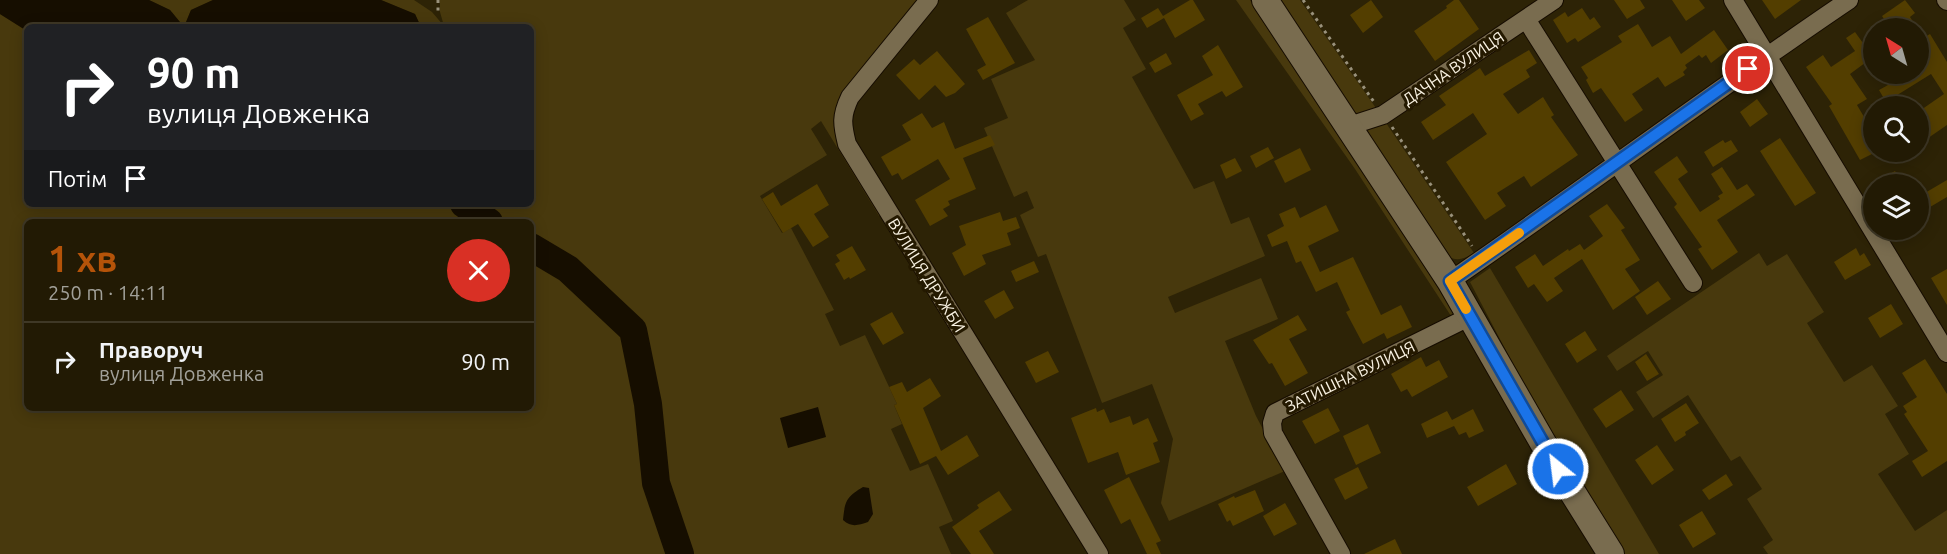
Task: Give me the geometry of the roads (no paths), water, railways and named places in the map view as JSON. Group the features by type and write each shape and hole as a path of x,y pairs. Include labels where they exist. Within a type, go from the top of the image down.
{"main road":[{"path":"1264,0 1450,281 1558,469 1611,554"}],"street":[{"name":"ВУЛИЦЯ ДРУЖБИ","path":"928,0 850,97 843,112 842,127 847,144 1099,554"},
{"name":"ДАЧНА ВУЛИЦЯ","path":"1346,127 1383,115 1554,0"},
{"path":"1733,0 1947,353"},
{"path":"1450,281 1767,55 1849,0"},
{"path":"1526,20 1693,283"},
{"name":"ЗАТИШНА ВУЛИЦЯ","path":"1341,554 1273,433 1272,423 1275,413 1471,316"}],"waterway":[{"path":"468,207 485,219"},
{"path":"534,249 568,269 633,330 648,404 656,483 680,554"}]}
